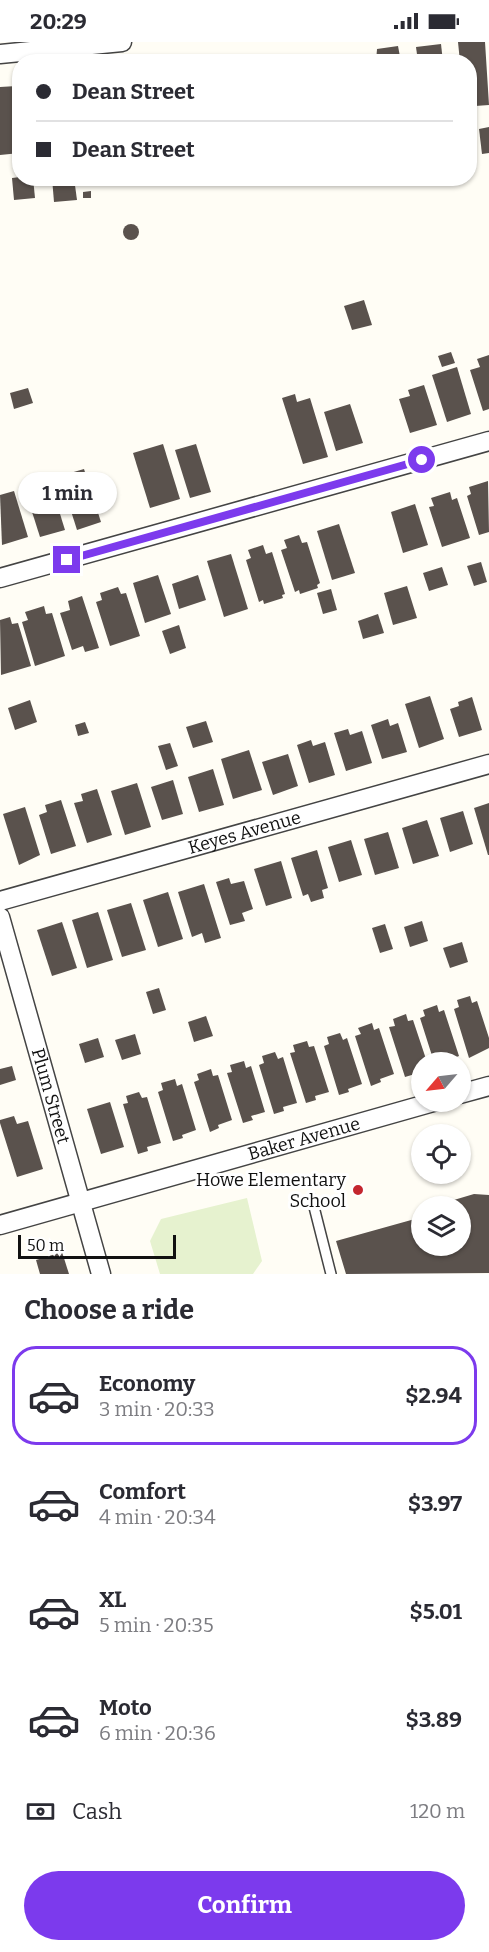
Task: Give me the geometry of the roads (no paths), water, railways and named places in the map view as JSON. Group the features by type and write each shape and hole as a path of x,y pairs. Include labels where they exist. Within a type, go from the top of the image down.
{"street":[{"path":"0,54 122,42"},
{"path":"0,578 489,441"},
{"name":"Keyes Avenue","path":"0,901 489,764"},
{"name":"Plum Street","path":"0,917 100,1274"},
{"path":"471,1091 489,1086"},
{"name":"Baker Avenue","path":"0,1225 411,1108"}],"lane":[{"path":"312,1199 331,1274"}],"place":[{"name":"Howe Elementary School","path":"358,1190"}]}
